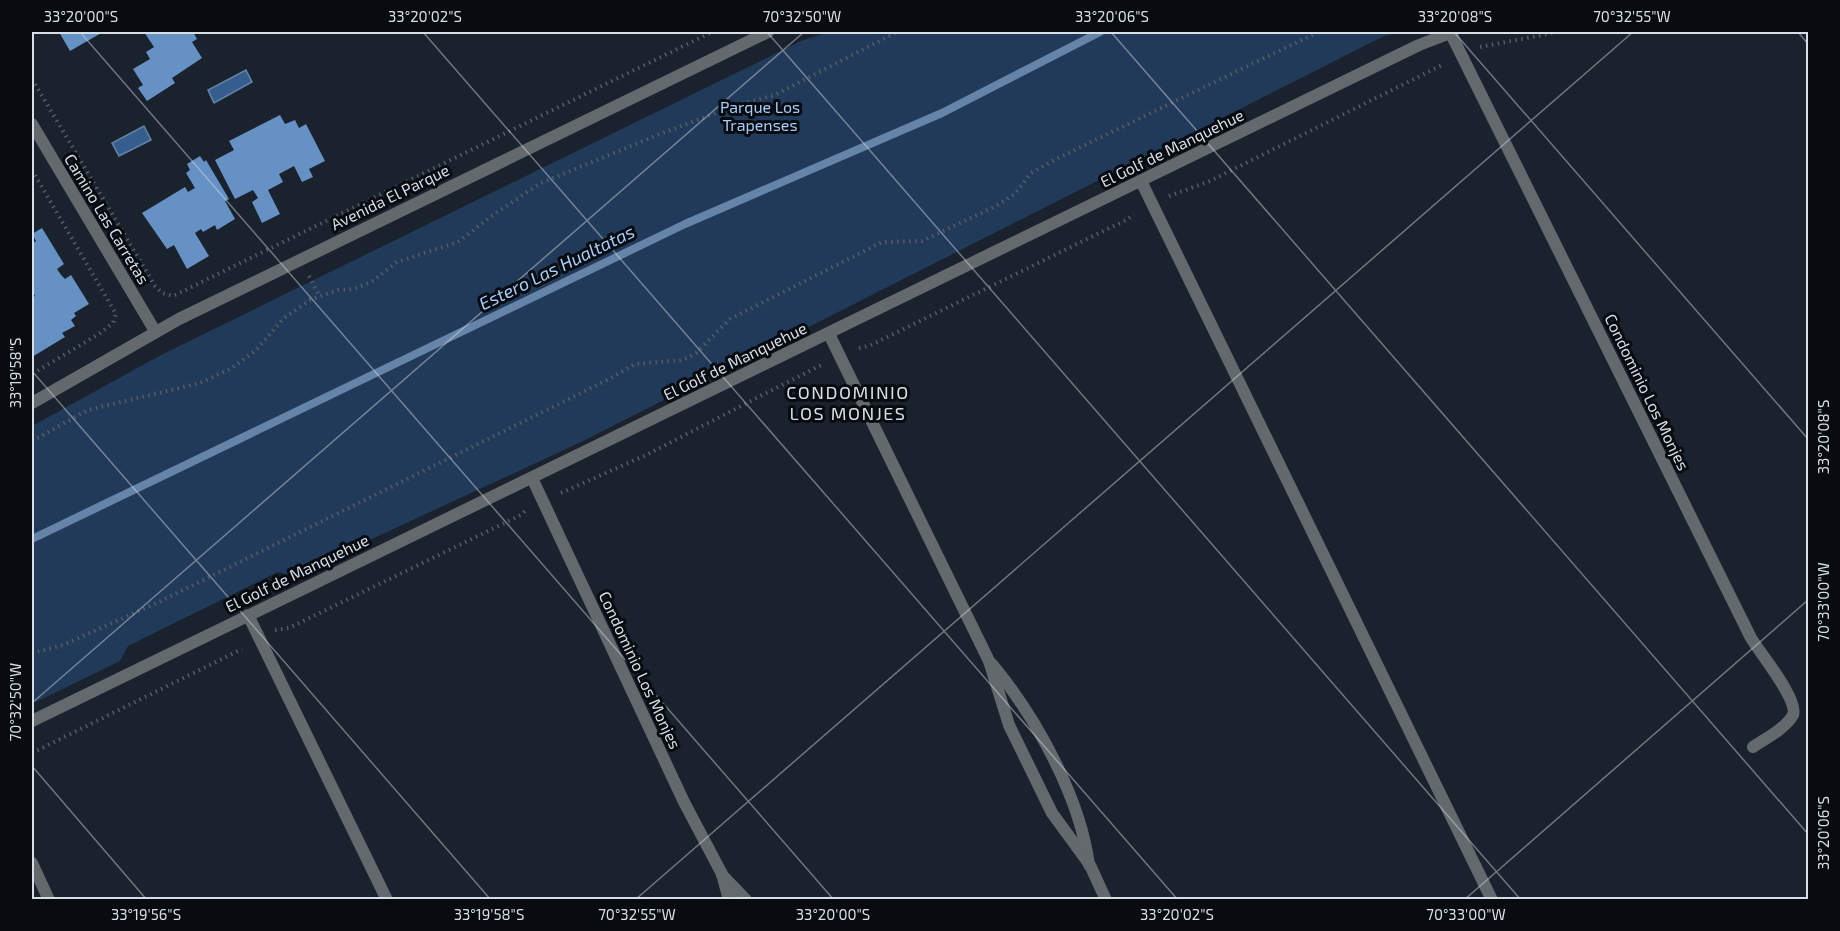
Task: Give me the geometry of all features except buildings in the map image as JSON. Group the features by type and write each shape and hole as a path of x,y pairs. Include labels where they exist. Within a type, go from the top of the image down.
{"street":[{"name":"Avenida El Parque","path":"32,403 155,332 768,32"},
{"name":"Condominio Los Monjes","path":"1451,32 1750,638 1794,702 1792,715 1788,721 1753,747"},
{"name":"El Golf de Manquehue","path":"32,721 1451,32"},
{"name":"Camino Las Carretas","path":"32,124 155,332"},
{"path":"1141,182 1492,900"},
{"path":"829,334 989,661 1009,725 1052,813 1090,866 1106,900"},
{"name":"Condominio Los Monjes","path":"532,478 684,802 722,874 729,900"},
{"path":"248,615 387,900"},
{"path":"989,661 1022,703 1039,733 1079,818 1090,866"},
{"path":"32,863 49,900"},
{"name":"Condominio Los Monjes","path":"722,874 746,900"}],"path":[{"path":"32,79 152,280 162,293 173,296 712,32"},
{"path":"32,441 88,410 200,383 232,368 255,351 284,318 320,297 338,290 354,289 371,282 397,262 458,242 493,214 541,183 690,122 740,104 775,95 897,32"},
{"path":"32,653 63,645 159,602 607,380 634,364 683,360 696,353 730,319 790,287 882,242 922,241 986,212 1015,194 1031,173 1056,159 1318,32"},
{"path":"32,753 238,653 257,633 289,628 521,515 540,495 567,493 818,369 837,352 869,346 1128,219 1150,200 1175,195 1210,181 1475,47 1490,47 1558,32"},
{"path":"32,170 116,314 113,323 99,334 32,374"},
{"path":"309,277 320,297"}],"green space":[{"name":"Parque Los Trapenses","path":"828,32 1399,32 1384,36 579,443 292,576 278,572 128,646 120,661 36,702 32,700 32,426 161,355 801,41"}],"shaded area":[{"path":"246,70 252,82 214,103 208,90"},
{"path":"144,126 151,140 119,156 112,143"}],"waterway":[{"name":"Estero Las Hualtatas","path":"32,539 685,224 942,113 1100,32"}],"district":[{"name":"CONDOMINIO LOS MONJES","path":"848,403"}]}
